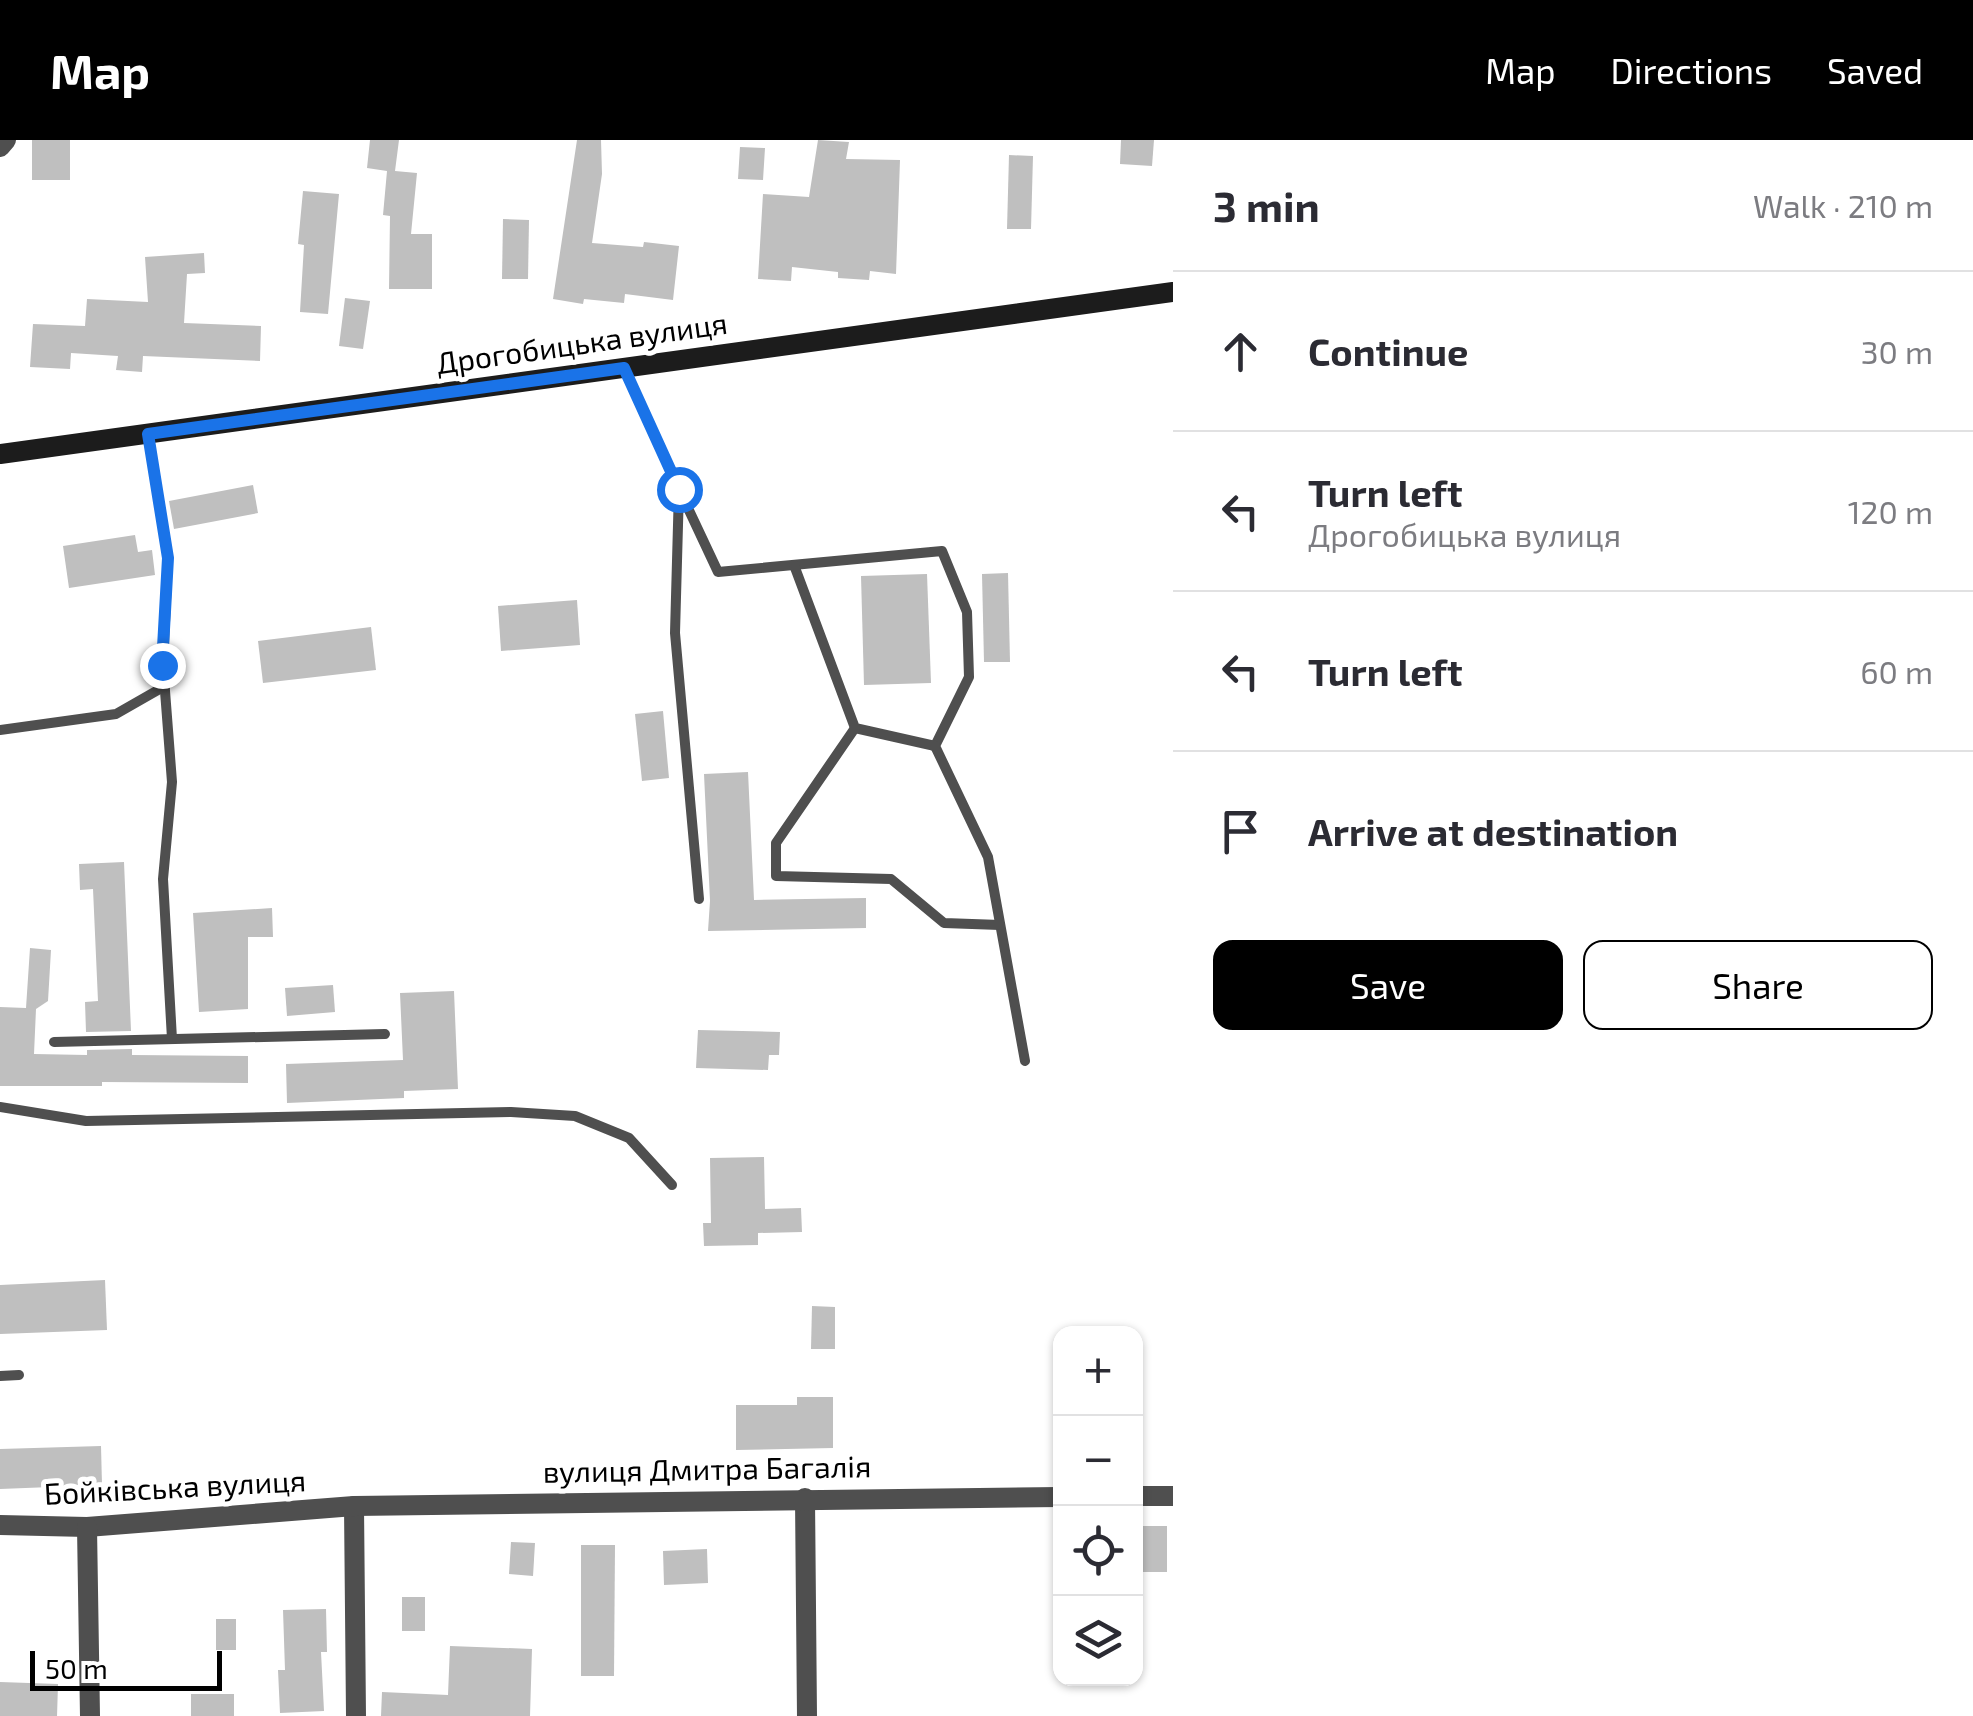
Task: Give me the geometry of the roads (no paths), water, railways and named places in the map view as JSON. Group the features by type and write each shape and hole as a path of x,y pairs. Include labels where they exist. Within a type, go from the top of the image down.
{"main road":[{"name":"Дрогобицька вулиця","path":"0,454 1173,292"}],"street":[{"path":"0,146 6,140"},
{"path":"1143,1496 1173,1496"},
{"name":"вулиця Дмитра Багалія","path":"354,1506 1053,1497"},
{"path":"805,1498 808,1716"},
{"path":"354,1506 356,1716"},
{"name":"Бойківська вулиця","path":"0,1525 87,1528 354,1506"},
{"path":"87,1528 90,1716"}],"lane":[{"path":"624,368 718,572 942,550 968,612 969,677 935,746"},
{"path":"148,434 168,558 162,665 172,782 164,880 172,1039"},
{"path":"679,489 675,633 698,899"},
{"path":"794,564 855,728"},
{"path":"0,730 116,714 164,686"},
{"path":"855,728 935,746"},
{"path":"855,728 776,843 776,876 891,879 944,923 1000,925"},
{"path":"935,746 988,858 1025,1061"},
{"path":"54,1042 385,1034"},
{"path":"0,1107 86,1121 511,1112 575,1116 629,1138 672,1184"},
{"path":"0,1376 18,1375"}]}
